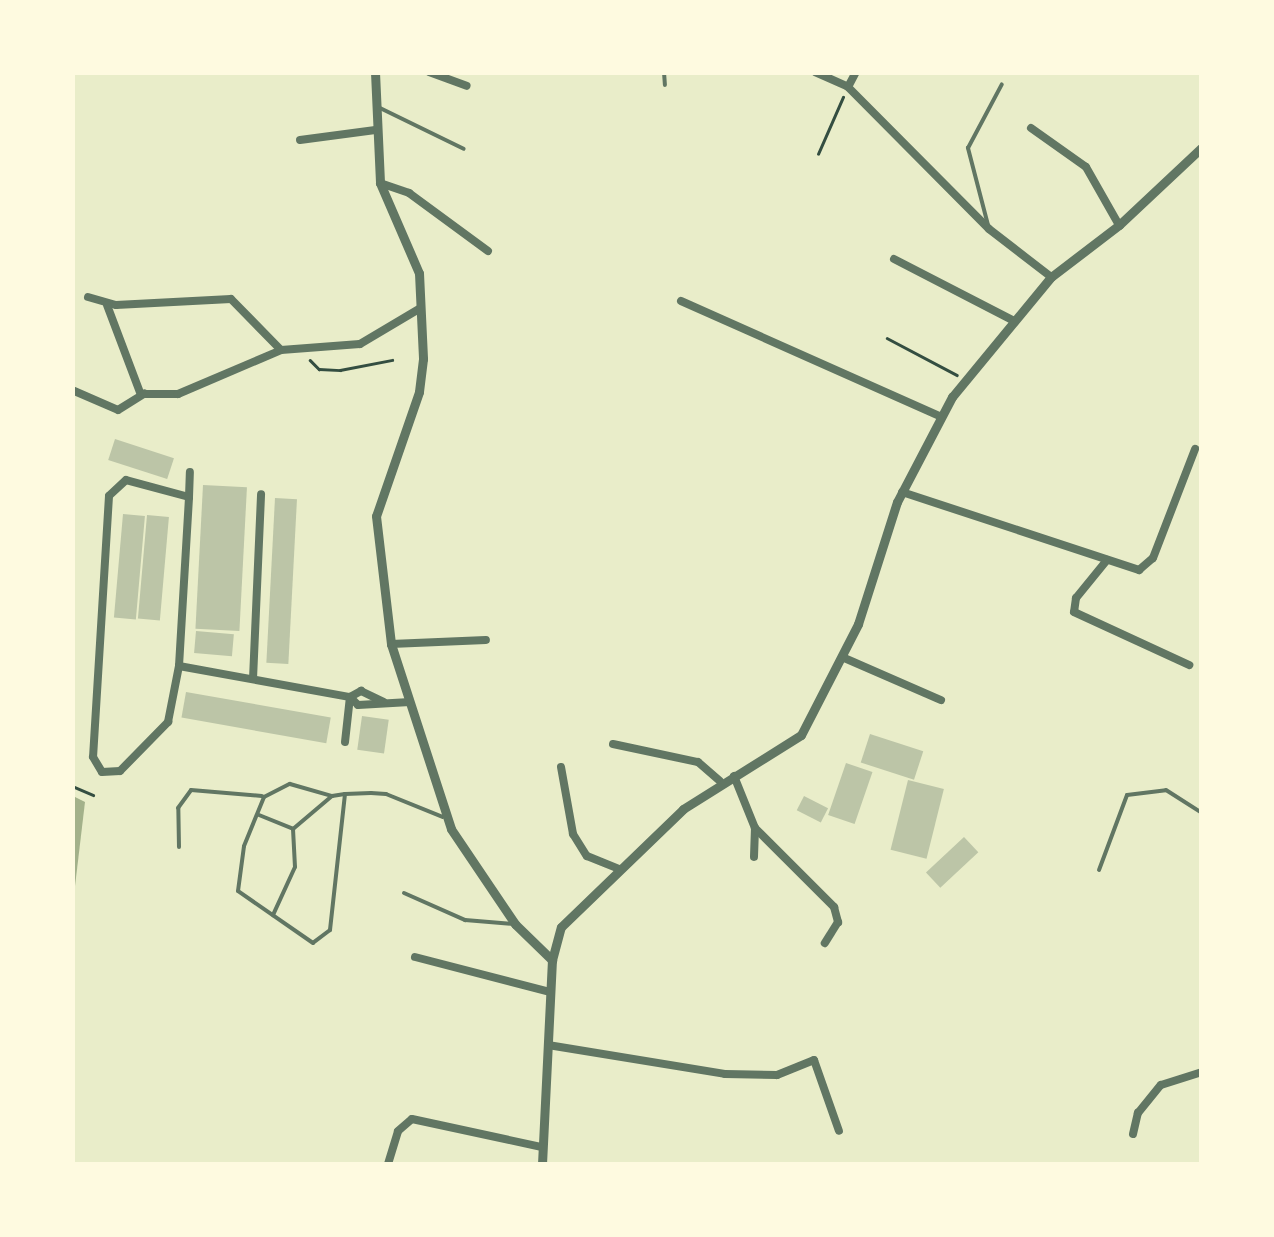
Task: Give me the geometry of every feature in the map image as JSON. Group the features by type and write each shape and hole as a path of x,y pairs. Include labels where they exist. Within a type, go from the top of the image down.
{"street":[{"path":"375,72 374,130 380,184 420,273 419,392 376,516 390,644 447,819 515,924 552,960"},
{"path":"430,72 467,86"},
{"path":"815,72 848,87 989,229 1050,277"},
{"path":"848,87 856,72"},
{"path":"1031,128 1086,167 1119,225"},
{"path":"300,140 374,130"},
{"path":"542,1164 552,960 561,927 619,869 720,781 791,746 842,658 902,492 941,417 1050,277 1119,225 1202,147"},
{"path":"380,184 410,192 488,251"},
{"path":"894,260 1014,322"},
{"path":"88,297 107,304 230,300 281,350"},
{"path":"682,301 941,417"},
{"path":"107,304 141,396"},
{"path":"72,390 118,410 141,396 178,394 281,350 360,344 419,309"},
{"path":"902,492 1139,570 1153,558 1195,450"},
{"path":"189,497 126,480 109,496 93,758 102,772 120,771 164,730 179,666 189,497 190,472"},
{"path":"253,679 261,494"},
{"path":"1107,560 1076,598 1074,612 1189,665"},
{"path":"390,644 486,640"},
{"path":"842,658 941,700"},
{"path":"179,666 350,696 360,692 384,702 410,702"},
{"path":"345,742 350,696"},
{"path":"613,744 698,762 720,781"},
{"path":"561,767 572,834 587,856 619,869"},
{"path":"734,776 755,828 834,907 836,928 825,943"},
{"path":"754,857 755,828"},
{"path":"415,957 550,992"},
{"path":"548,1045 725,1074 777,1075 814,1060 838,1131"},
{"path":"1132,1134 1138,1114 1160,1085 1202,1072"},
{"path":"388,1164 398,1132 412,1119 476,1138 542,1147"}],"lane":[{"path":"664,72 665,85"},
{"path":"989,229 968,148 1002,84"},
{"path":"376,106 464,148"},
{"path":"179,848 178,808 191,790 264,797 290,784 332,796 386,794 447,819"},
{"path":"1099,870 1126,794 1166,790 1202,813"},
{"path":"264,797 236,884 313,943 330,930 345,794"},
{"path":"293,828 332,796"},
{"path":"259,815 293,828"},
{"path":"273,914 296,867 293,828"},
{"path":"404,893 466,920 515,924"}],"path":[{"path":"818,154 848,87"},
{"path":"888,338 967,380"},
{"path":"299,348 319,368 392,360"},
{"path":"72,786 93,795"}],"shaded area":[{"path":"73,796 85,802 73,903"}],"building":[{"path":"115,439 174,458 167,479 108,460"},
{"path":"203,485 247,487 239,631 195,629"},
{"path":"275,498 297,499 288,664 266,663"},
{"path":"123,514 145,516 136,620 114,618"},
{"path":"147,515 169,517 160,621 138,619"},
{"path":"196,631 234,634 232,656 194,653"},
{"path":"186,692 331,718 326,743 181,718"},
{"path":"362,716 389,720 384,753 357,750"},
{"path":"870,734 923,751 914,780 861,763"},
{"path":"846,763 872,772 855,824 828,815"},
{"path":"908,780 944,789 926,859 891,850"},
{"path":"804,796 828,808 821,823 797,810"},
{"path":"964,837 978,852 940,888 926,872"}]}
